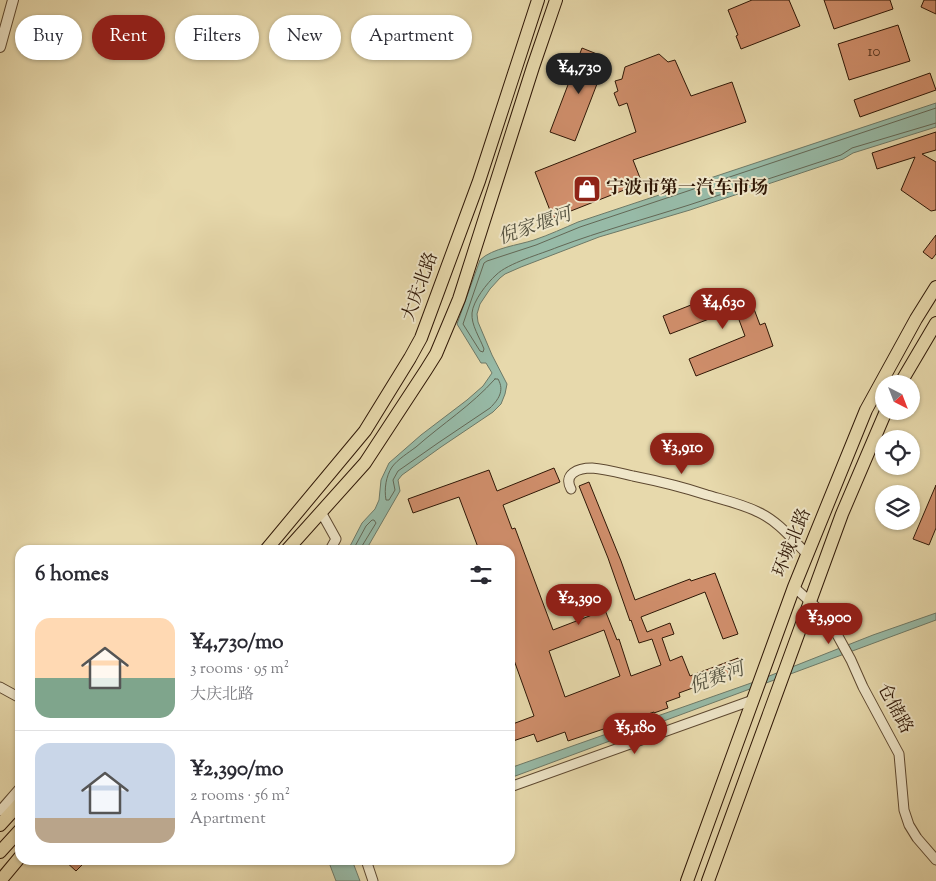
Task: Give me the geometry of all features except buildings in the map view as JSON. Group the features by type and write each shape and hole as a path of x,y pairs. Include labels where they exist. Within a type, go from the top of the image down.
{"main road":[{"name":"大庆北路","path":"270,545 365,431 421,338 479,181 538,0"},
{"path":"291,545 365,462 436,354 459,299 556,0"},
{"name":"环城北路","path":"686,881 794,587 866,410 916,319 936,287"},
{"path":"905,375 936,323"},
{"name":"环城北路","path":"708,881 798,639 842,514 882,420"},
{"path":"0,825 15,808"},
{"path":"0,852 15,836"},
{"path":"0,881 15,863"}],"street":[{"path":"0,47 13,0"},
{"path":"571,489 568,480 572,474 577,470 591,468 675,485 760,512 779,525 807,554"},
{"path":"321,512 336,539 333,545"},
{"name":"仓储路","path":"794,587 828,618 851,660 863,687 899,754 904,810 909,826 936,860"},
{"path":"0,687 15,695"},
{"path":"515,785 752,700"},
{"path":"0,812 15,794"},
{"path":"368,865 373,881"}],"water":[{"path":"936,103 936,127 853,153 843,159 690,210 599,237 505,274 490,289 480,304 477,314 478,322 492,355 507,384 501,404 493,412 402,475 398,480 400,491 369,545 351,545 362,523 375,509 379,500 381,480 389,463 421,435 467,400 483,386 492,373 486,363 481,363 457,324 480,260 498,250 540,238 578,222"},
{"path":"936,613 936,620 515,776 515,766 754,682 873,635"},
{"path":"330,865 354,865 360,881 336,881"}],"place":[{"name":"宁波市第一汽车市场","path":"587,189"}],"water label":[{"name":"倪家堰河","path":"535,227"},
{"name":"倪赛河","path":"717,679"}]}
